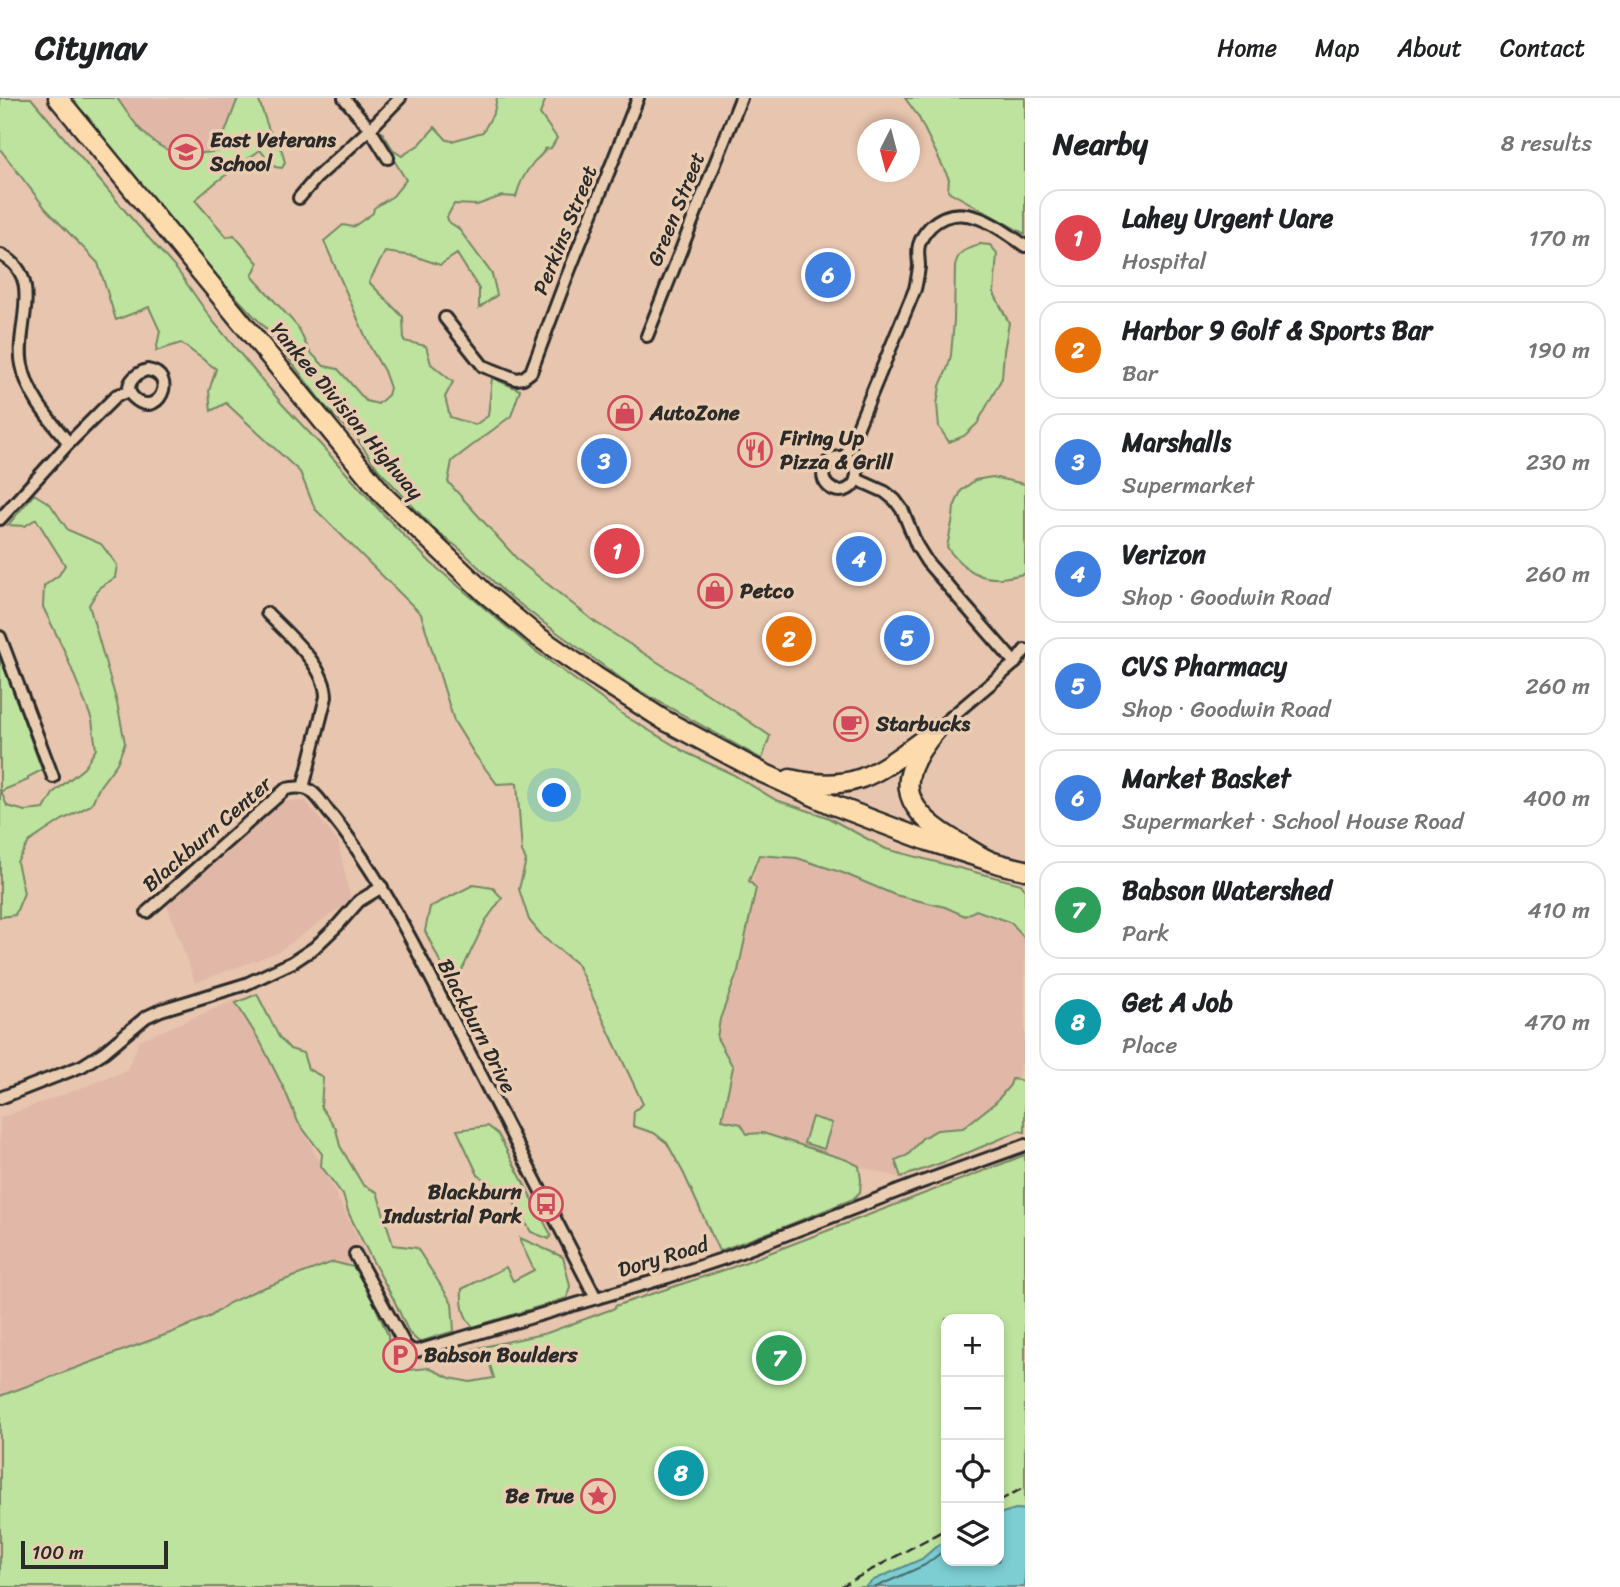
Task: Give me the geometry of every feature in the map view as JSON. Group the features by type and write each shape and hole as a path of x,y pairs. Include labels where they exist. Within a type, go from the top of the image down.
{"highway":[{"name":"Yankee Division Highway","path":"58,98 386,497 485,593 537,636 664,720 762,773 831,804 990,861"},
{"path":"762,773 823,784 863,779 887,767 937,729"},
{"path":"937,729 916,757 910,772 908,787 914,806 932,826 990,861 1025,870"}],"street":[{"path":"344,98 370,129 388,158"},
{"path":"299,198 316,178 400,98"},
{"name":"Perkins Street","path":"445,318 483,366 516,379 531,372 638,98"},
{"name":"Green Street","path":"647,336 741,98"},
{"path":"845,458 915,289 920,243 927,231 943,218 954,214 969,214 991,223 1025,246"},
{"path":"1,243 1,256 8,258 17,268 24,283 26,315 20,348 29,388 35,401 69,443"},
{"path":"0,519 117,395 129,392"},
{"path":"834,458 845,458 850,460 856,469 856,479 849,488 833,490 824,482 823,470 834,458"},
{"path":"856,479 885,492 895,500 927,562 1020,661"},
{"name":"Blackburn Center","path":"147,912 286,789 303,788 326,688 306,654 267,613"},
{"path":"0,637 53,777"},
{"path":"937,729 1020,661 1025,650"},
{"name":"Blackburn Drive","path":"303,788 312,792 345,833 382,887 596,1298"},
{"path":"0,1098 82,1066 104,1052 146,1017 161,1010 246,984 293,962 314,948 359,901 382,887"},
{"name":"Dory Road","path":"355,1254 405,1345 417,1351 725,1258 1025,1145"}],"shaded area":[{"name":"East Veterans School","path":"107,98 254,98 265,122 177,181"},
{"path":"280,801 306,801 338,842 351,900 278,952 195,983 167,905"},
{"path":"763,844 1017,918 1025,929 1025,1056 1011,1097 958,1131 933,1137 904,1179 724,1128 710,1033"},
{"path":"238,999 367,1256 0,1398 0,1118 126,1071 140,1040"}],"green space":[{"path":"0,98 31,98 178,271 212,320 282,404 431,563 534,650 625,716 687,753 732,774 776,800 827,817 886,849 1021,884 1025,890 1025,939 1012,923 976,910 965,916 945,907 895,895 843,873 797,858 759,855 749,881 756,888 738,971 720,1019 717,1038 733,1067 722,1120 741,1124 747,1134 763,1133 859,1166 860,1192 853,1199 719,1251 667,1143 654,1133 633,1126 634,1111 643,1104 577,964 543,937 529,920 519,889 526,860 522,852 517,783 497,784 454,721 421,614 315,509 300,472 226,403 211,411 209,391 216,369 181,343 156,351 160,331 149,307 116,320 98,263 46,209 0,149"},
{"path":"70,98 117,98 148,137 173,152 190,154 218,151 238,98 258,98 269,130 282,151 285,163 282,168 275,167 260,150 195,200 227,237 234,235 258,263 252,276 298,327 309,351 324,366 338,369 366,401 378,404 388,395 390,388 324,241 343,225 353,227 373,213 374,208 393,196 406,180 378,134 382,132 394,151 402,156 420,144 435,127 447,140 452,141 483,132 494,112 497,98 546,98 540,114 557,138 551,148 545,149 527,171 516,197 502,196 477,205 454,204 447,217 492,274 497,295 479,308 479,289 457,254 440,265 414,256 385,252 369,282 403,317 404,341 426,346 431,364 453,382 445,397 450,417 475,425 488,416 492,378 520,390 511,416 452,461 448,482 519,561 595,622 770,736 762,759 633,687 503,591 460,549 437,532 378,469 356,437 324,405 268,331 207,266"},
{"path":"905,98 1025,98 1025,234 948,191 949,179 918,116"},
{"path":"980,244 990,245 997,253 994,293 1009,323 1002,378 977,424 964,436 949,442 939,427 937,404 951,355 955,266 961,253"},
{"path":"992,477 1025,484 1025,576 1023,574 998,578 980,575 961,563 947,547 954,507 961,491 975,480"},
{"path":"34,494 50,504 68,530 101,544 117,565 115,578 100,587 89,605 117,703 125,743 117,763 100,786 91,805 29,842 17,862 24,893 15,915 0,917 0,656 42,770 28,777 28,780 1,791 7,806 25,811 44,809 54,792 84,768 96,749 92,720 64,650 43,607 44,586 59,575 65,565 36,519 25,526 8,525"},
{"path":"473,885 493,888 502,898 486,920 454,983 448,978 425,931 430,907"},
{"path":"257,994 279,1037 290,1049 303,1053 308,1069 323,1077 321,1107 336,1129 340,1146 363,1185 377,1192 393,1245 417,1248 452,1303 454,1331 419,1342 409,1333 349,1214 343,1195 321,1166 322,1154 298,1122 261,1043 236,1003"},
{"path":"1012,1079 1025,1081 1025,1132 1019,1131 953,1159 901,1177 895,1160 908,1155 922,1138 937,1130 963,1128 996,1102"},
{"path":"812,1117 832,1123 824,1149 804,1143"},
{"path":"488,1126 498,1134 551,1235 549,1239 531,1232 512,1199 478,1175 457,1130"},
{"path":"1025,1155 1025,1510 1004,1513 1004,1314 941,1314 941,1544 922,1559 874,1580 865,1587 0,1587 0,1396 173,1332 211,1316 229,1303 255,1291 333,1262 353,1267 362,1276 388,1335 389,1352 409,1370 429,1368 450,1378 470,1382 494,1378 486,1352 446,1361 442,1356 547,1333 615,1306 733,1267"},
{"path":"520,1238 563,1257 570,1286 567,1298 473,1327 463,1310 462,1289 506,1267 513,1281 534,1270"}],"water":[{"path":"1025,1510 1025,1587 865,1587 874,1580 922,1559 941,1544 941,1566 1004,1566 1004,1513"}],"railway":[{"path":"1004,1498 1025,1487"},
{"path":"840,1587 941,1532"}],"place":[{"name":"East Veterans School","path":"186,152"},
{"name":"Market Basket","path":"828,275"},
{"name":"AutoZone","path":"625,413"},
{"name":"Firing Up Pizza & Grill","path":"755,450"},
{"name":"Marshalls","path":"604,461"},
{"name":"Lahey Urgent Uare","path":"617,551"},
{"name":"Verizon","path":"859,559"},
{"name":"Petco","path":"715,591"},
{"name":"CVS Pharmacy","path":"907,638"},
{"name":"Harbor 9 Golf & Sports Bar","path":"789,639"},
{"name":"Starbucks","path":"851,724"},
{"name":"Blackburn Industrial Park","path":"546,1204"},
{"name":"Babson Boulders","path":"400,1355"},
{"name":"Babson Watershed","path":"779,1358"},
{"name":"Get A Job","path":"681,1473"},
{"name":"Be True","path":"598,1496"}]}
